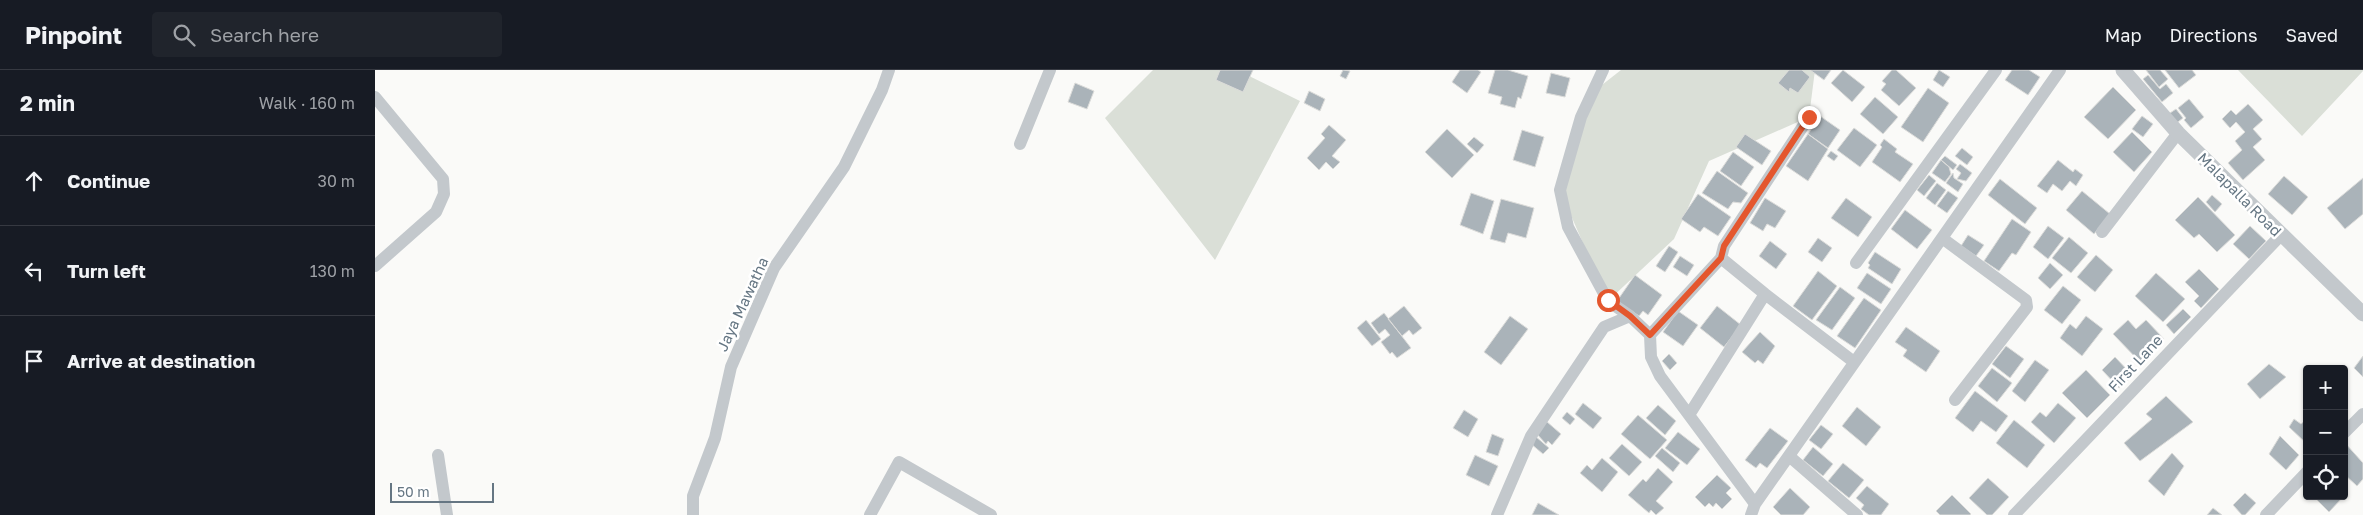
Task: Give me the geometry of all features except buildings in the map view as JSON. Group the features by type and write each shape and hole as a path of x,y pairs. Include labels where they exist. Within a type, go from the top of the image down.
{"street":[{"name":"Jaya Mawatha","path":"693,515 693,496 715,438 731,367 770,277 844,167 882,90 889,70"},
{"path":"1020,144 1051,70"},
{"path":"1603,70 1581,118 1561,190 1568,227 1608,300 1630,316 1650,335 1651,357 1660,376 1689,415 1753,510 1854,362 2060,70"},
{"path":"1856,263 1996,70"},
{"name":"Malapalla Road","path":"2123,70 2178,133 2363,314"},
{"path":"375,97 443,179 444,194 436,212 375,266"},
{"path":"1650,335 1721,258 1724,246 1809,117"},
{"path":"2102,232 2178,133"},
{"name":"First Lane","path":"2014,515 2281,235"},
{"path":"1942,238 2026,300 2027,307 1955,400"},
{"path":"1721,258 1854,362"},
{"path":"1689,415 1765,294"},
{"path":"1497,515 1531,436 1604,327 1630,316"},
{"path":"2348,430 2363,414"},
{"path":"438,454 447,515"},
{"path":"1789,456 1857,515"},
{"path":"870,515 899,462 991,515"},
{"path":"2266,515 2303,476"}],"shaded area":[{"path":"1153,70 1237,70 1300,101 1215,260 1105,118"},
{"path":"1621,70 1815,70 1809,117 1709,161 1674,239 1608,301 1560,190 1593,92"},
{"path":"2238,70 2363,70 2363,71 2302,136"}],"route":[{"path":"1608,300 1630,316 1650,335 1721,258 1724,246 1809,117"}]}
